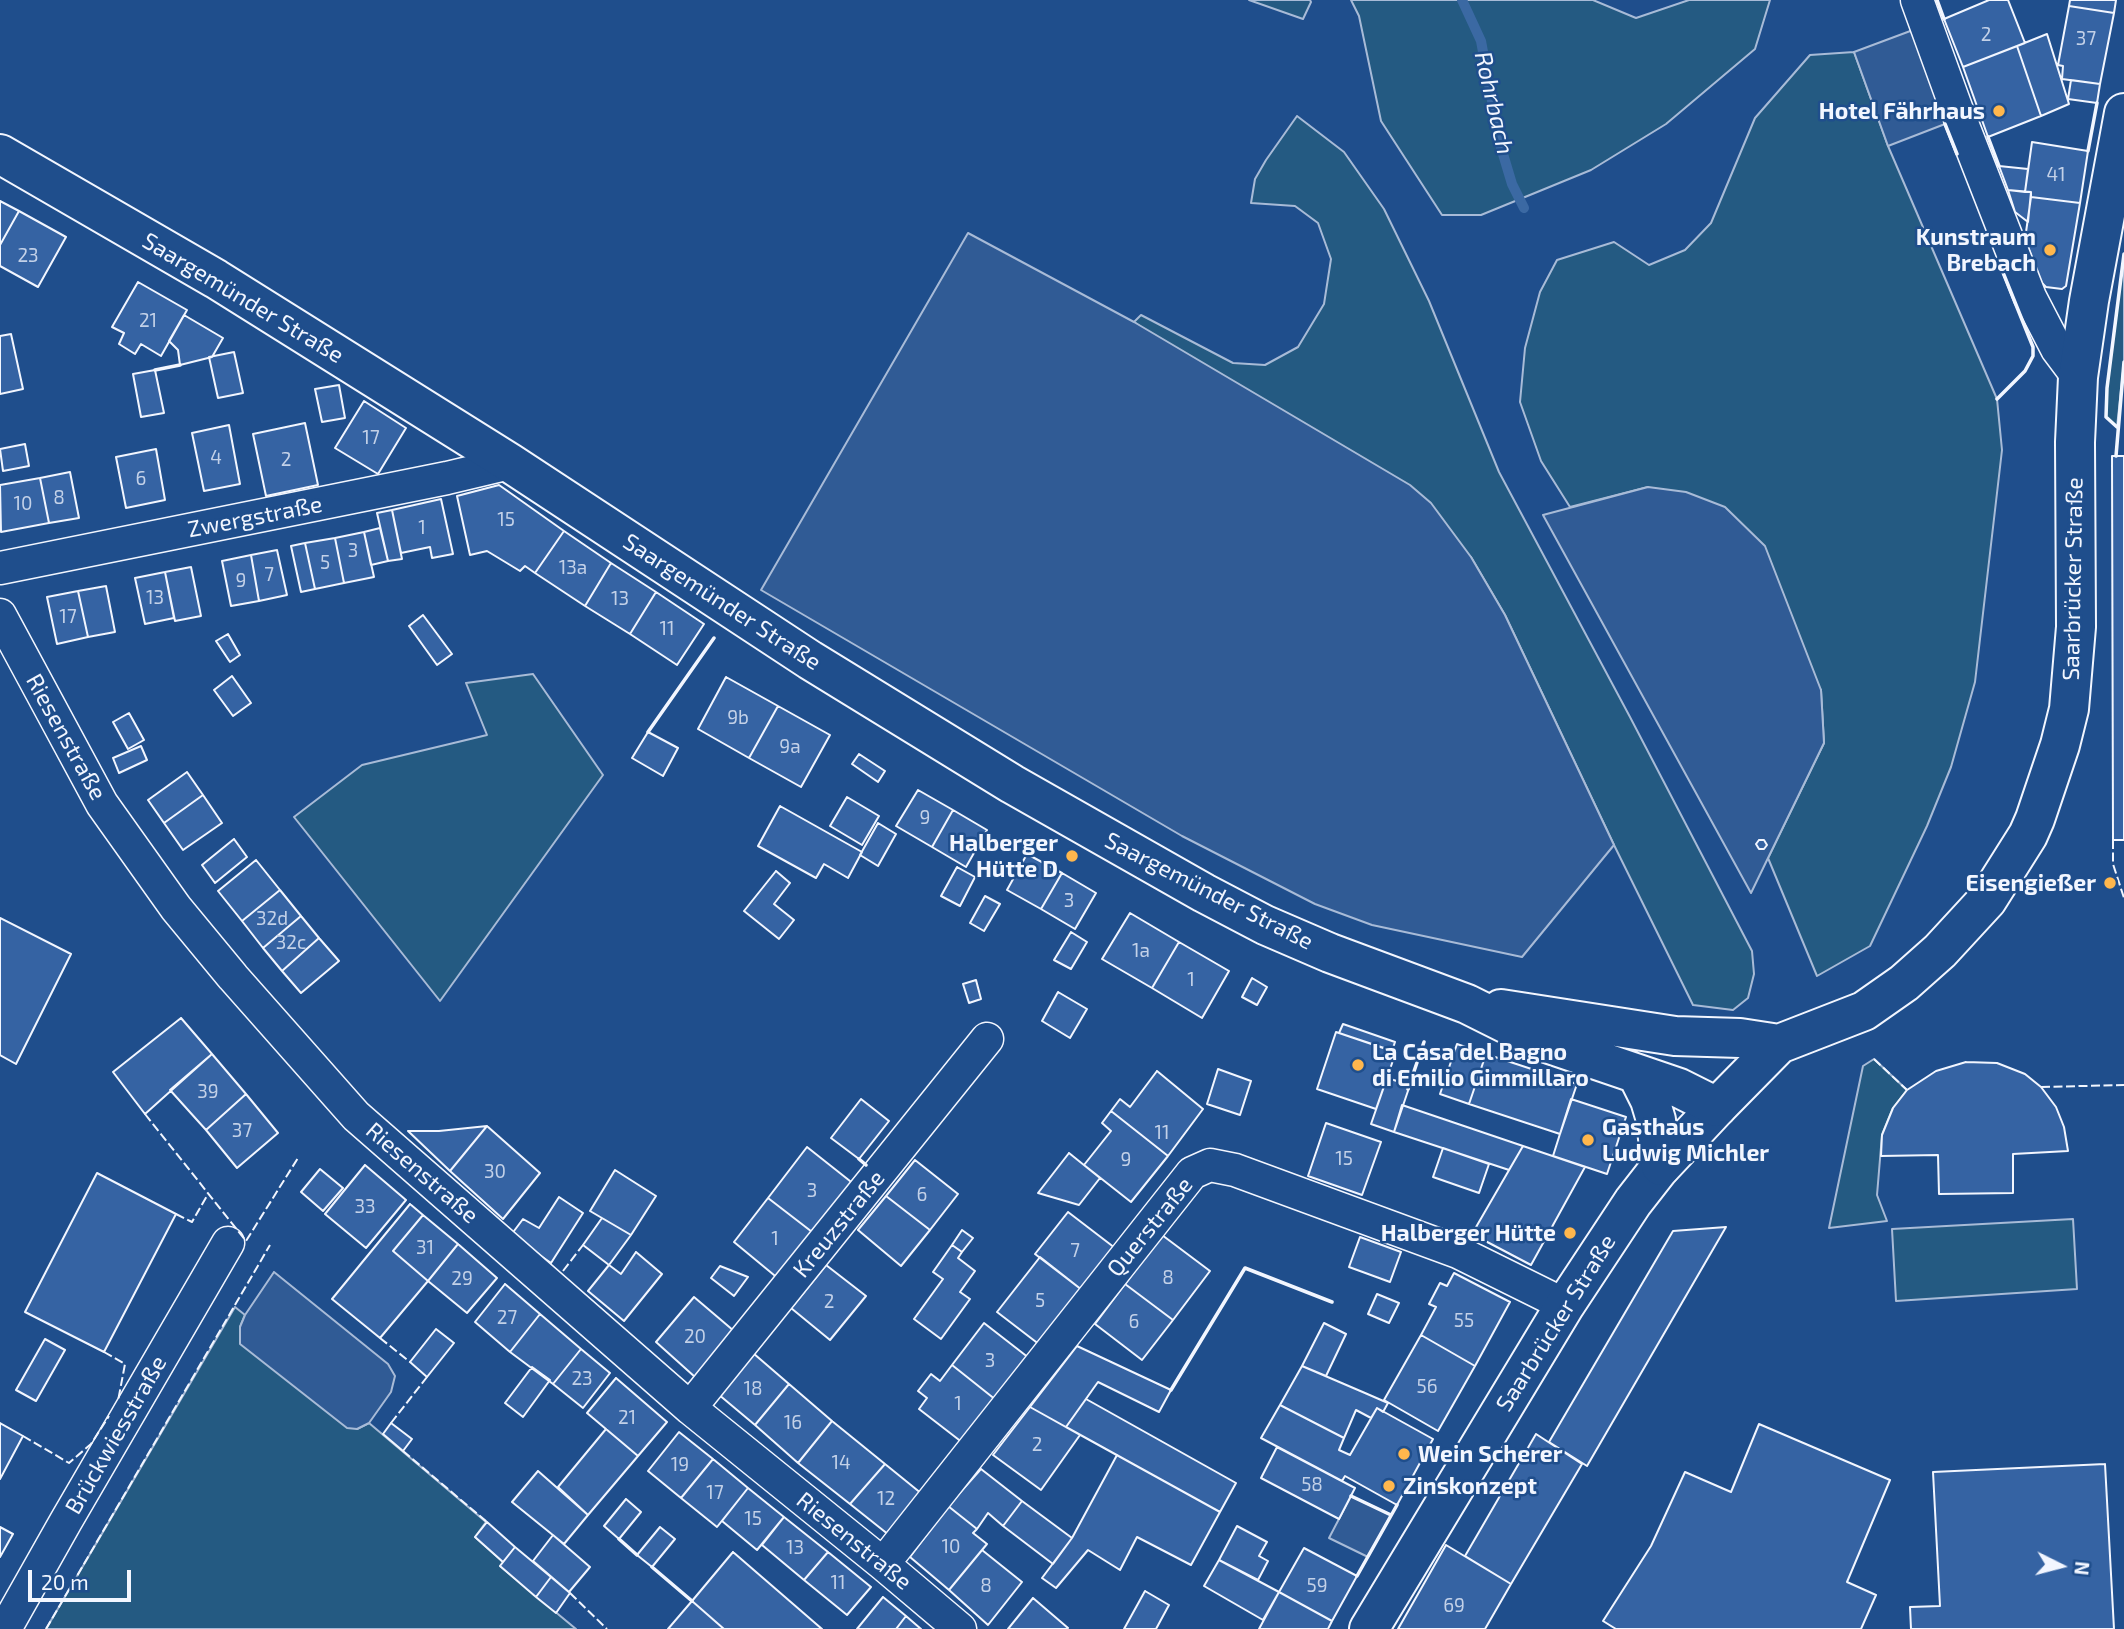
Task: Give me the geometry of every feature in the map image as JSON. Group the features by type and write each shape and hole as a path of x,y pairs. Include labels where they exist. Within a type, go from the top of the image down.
{"main road":[{"name":"Saarbrücker Straße","path":"1369,1629 1565,1305 1642,1189 1661,1166 1779,1044 1864,1011 1904,983 1931,959 1987,900 2028,835 2060,746 2069,709 2076,627 2075,443 2078,377 2091,290 2124,113"},
{"name":"Saargemünder Straße","path":"0,154 216,279 510,463 800,653 1045,804 1265,925 1397,979 1467,1004 1541,1041 1679,1088 1717,1107"},
{"name":"Saargemünder Straße","path":"1467,1004 1675,1036"},
{"name":"Saarbrücker Straße","path":"1675,1036 1740,1038 1779,1044"},
{"path":"1675,1036 1704,1062 1717,1107"},
{"path":"1637,1074 1656,1120 1661,1166"}],"street":[{"path":"1917,0 2030,297 2057,349 2078,377"},
{"name":"Zwergstraße","path":"0,568 510,463"},
{"name":"Riesenstraße","path":"0,615 102,804 176,908 356,1116 690,1408 960,1629"},
{"name":"Kreuzstraße","path":"690,1408 987,1039"},
{"name":"Querstraße","path":"883,1564 1192,1172 1210,1165 1235,1170 1458,1252 1565,1305"},
{"name":"Brückwiesstraße","path":"5,1629 228,1242"}],"shaded area":[{"path":"1249,0 1310,0 1311,2 1303,19"},
{"path":"1351,0 1593,0 1636,18 1689,0 1770,0 1755,49 1666,124 1591,170 1481,215 1442,215 1381,121 1359,16"},
{"path":"1913,30 1945,124 1888,146 1854,52"},
{"path":"1854,52 1888,146 1997,399 2002,450 1975,682 1951,767 1927,826 1870,946 1817,976 1768,858 1824,743 1821,690 1648,487 1570,507 1541,461 1520,402 1525,348 1540,292 1557,260 1614,242 1649,265 1685,250 1711,223 1755,118 1810,55"},
{"path":"1297,116 1344,152 1384,209 1429,301 1499,472 1752,951 1754,974 1748,998 1733,1010 1693,1005 1505,615 1471,557 1134,322 1141,315 1233,363 1265,365 1298,347 1324,304 1331,259 1318,223 1295,206 1251,203 1255,179"},
{"path":"968,233 1134,322 1410,485 1431,503 1471,557 1505,615 1614,845 1522,957 1372,925 1315,904 1182,836 761,590"},
{"path":"2124,254 2124,362 2117,427 2106,417 2107,388"},
{"path":"1648,487 1686,492 1725,507 1765,546 1821,690 1824,743 1751,893 1543,515"},
{"path":"533,674 603,775 440,1001 294,817 362,765 487,735 466,683"},
{"path":"1874,1059 1907,1090 1893,1108 1882,1135 1877,1195 1887,1221 1829,1228 1863,1066"},
{"path":"2073,1219 2077,1289 1896,1301 1892,1229"},
{"path":"274,1272 388,1364 395,1376 391,1392 369,1423 357,1429 347,1428 240,1344 240,1327 245,1315"},
{"path":"235,1307 245,1315 240,1327 357,1429 369,1423 486,1522 475,1537 503,1562 500,1566 576,1629 46,1629"},
{"path":"1351,1496 1391,1515 1368,1557 1329,1538"}],"building":[{"path":"1989,0 2008,0 2025,43 1963,67 1944,19"},
{"path":"2070,0 2116,0 2114,13 2069,6"},
{"path":"2069,6 2114,13 2100,84 2062,79 2063,66 2058,65"},
{"path":"2047,34 2069,104 2041,116 2017,46"},
{"path":"2017,46 2041,116 1988,137 1963,67"},
{"path":"2071,80 2100,84 2097,103 2068,99"},
{"path":"2032,142 2088,151 2080,203 2031,197 2031,192 2025,192"},
{"path":"1999,166 2028,169 2025,192 2008,190"},
{"path":"2008,190 2031,192 2028,222 2015,212"},
{"path":"2031,197 2080,203 2066,286 2062,289 2046,287 2041,282 2025,239"},
{"path":"0,201 19,211 0,245"},
{"path":"19,211 66,237 38,287 0,266 0,245"},
{"path":"138,282 187,310 161,356 141,344 135,354 119,344 124,333 112,327"},
{"path":"184,315 223,338 212,357 180,365 178,350 169,341"},
{"path":"11,334 23,389 0,394 0,336"},
{"path":"234,352 243,393 218,398 209,357"},
{"path":"155,370 164,413 141,417 133,374"},
{"path":"339,385 345,418 322,422 315,389"},
{"path":"364,401 406,428 378,474 335,448"},
{"path":"305,423 318,485 266,496 253,434"},
{"path":"229,425 240,484 204,491 192,433"},
{"path":"25,444 29,466 3,471 0,449"},
{"path":"156,449 165,500 126,508 116,457"},
{"path":"2112,456 2124,456 2124,840 2113,840"},
{"path":"70,472 79,518 49,523 40,478"},
{"path":"40,478 49,523 1,532 0,485"},
{"path":"499,485 564,531 535,573 525,566 520,571 487,551 470,555 457,496"},
{"path":"441,499 453,554 432,558 430,547 401,553 392,510"},
{"path":"392,510 402,559 388,561 377,513"},
{"path":"380,528 388,561 371,565 364,532"},
{"path":"564,531 611,563 585,606 535,573"},
{"path":"364,532 374,577 344,583 335,538"},
{"path":"335,538 344,583 315,589 305,543"},
{"path":"305,543 315,589 301,592 291,546"},
{"path":"277,550 287,595 259,601 251,555"},
{"path":"251,555 259,601 231,606 222,561"},
{"path":"611,563 656,592 630,634 585,606"},
{"path":"191,567 201,616 175,621 165,572"},
{"path":"165,572 174,618 145,624 135,578"},
{"path":"106,586 115,632 88,637 78,591"},
{"path":"78,591 88,637 57,644 47,597"},
{"path":"656,592 704,624 677,665 630,634"},
{"path":"423,615 452,654 437,665 409,626"},
{"path":"228,634 240,655 230,662 216,641"},
{"path":"232,676 251,703 233,716 214,690"},
{"path":"726,677 778,706 749,758 698,729"},
{"path":"778,706 830,735 801,787 749,758"},
{"path":"129,713 144,740 128,749 113,722"},
{"path":"648,732 678,748 663,776 632,758"},
{"path":"141,746 147,760 119,773 113,758"},
{"path":"859,754 885,771 878,782 852,764"},
{"path":"187,772 203,795 164,823 148,800"},
{"path":"918,790 953,810 932,847 896,826"},
{"path":"203,795 222,823 183,850 164,823"},
{"path":"847,797 879,816 862,845 830,826"},
{"path":"780,806 862,852 848,878 824,864 816,878 758,846"},
{"path":"953,810 987,830 966,867 932,847"},
{"path":"878,823 896,834 878,866 860,855"},
{"path":"234,839 247,857 215,883 202,865"},
{"path":"1759,840 1764,840 1767,845 1764,849 1759,849 1756,844"},
{"path":"1027,854 1062,873 1041,909 1007,890"},
{"path":"256,860 280,890 242,921 218,891"},
{"path":"957,867 975,877 960,906 941,896"},
{"path":"776,871 790,883 774,904 794,920 779,939 744,911"},
{"path":"1062,873 1096,893 1075,929 1041,909"},
{"path":"280,890 301,916 263,948 242,921"},
{"path":"985,896 1000,904 984,931 970,923"},
{"path":"1130,913 1179,942 1152,988 1102,959"},
{"path":"301,916 319,938 282,971 263,948"},
{"path":"0,918 71,954 16,1064 0,1055"},
{"path":"1071,932 1087,942 1071,969 1054,960"},
{"path":"319,938 339,961 301,993 282,971"},
{"path":"1179,942 1229,971 1202,1018 1152,988"},
{"path":"1252,978 1267,987 1257,1005 1242,997"},
{"path":"976,980 981,999 969,1003 963,984"},
{"path":"1058,992 1087,1009 1070,1038 1042,1021"},
{"path":"181,1018 212,1054 145,1114 113,1072"},
{"path":"1343,1024 1395,1042 1392,1051 1339,1033"},
{"name":"La Casa del Bagno di Emilio Gimmillaro","path":"1336,1032 1396,1052 1376,1109 1317,1089"},
{"path":"1457,1044 1486,1054 1469,1104 1440,1094"},
{"path":"212,1054 246,1094 206,1130 170,1090"},
{"path":"1486,1054 1577,1084 1560,1134 1469,1104"},
{"path":"1966,1062 1997,1063 2025,1074 2041,1087 2056,1107 2064,1127 2068,1151 2013,1154 2013,1193 1939,1194 1938,1155 1881,1156 1882,1135 1893,1108 1907,1090 1936,1071"},
{"path":"1218,1069 1251,1081 1240,1115 1207,1104"},
{"path":"1157,1071 1203,1109 1168,1156 1111,1111 1120,1099 1130,1107"},
{"path":"1387,1078 1410,1085 1394,1132 1371,1124"},
{"path":"246,1094 278,1133 237,1168 206,1130"},
{"path":"861,1099 889,1121 859,1159 831,1138"},
{"name":"Gasthaus Ludwig Michler","path":"1571,1099 1626,1117 1607,1174 1553,1156"},
{"path":"1402,1105 1523,1146 1509,1170 1394,1132"},
{"path":"1111,1111 1168,1156 1131,1202 1084,1165 1111,1131 1102,1123"},
{"path":"1326,1123 1381,1142 1362,1195 1308,1176"},
{"path":"487,1126 540,1173 503,1219 450,1171"},
{"path":"487,1126 450,1171 408,1131 439,1131"},
{"path":"1523,1146 1585,1167 1531,1265 1472,1234"},
{"path":"807,1147 855,1185 816,1235 768,1198"},
{"path":"1443,1148 1489,1164 1479,1193 1433,1177"},
{"path":"1069,1153 1100,1178 1079,1205 1038,1193"},
{"path":"915,1160 958,1194 930,1230 886,1196"},
{"path":"365,1165 406,1200 366,1248 325,1214"},
{"path":"320,1169 343,1188 323,1211 301,1192"},
{"path":"615,1170 656,1196 631,1235 590,1211"},
{"path":"97,1173 176,1214 104,1352 25,1312"},
{"path":"886,1196 930,1230 901,1266 858,1230"},
{"path":"559,1197 583,1213 551,1263 511,1235 523,1219 539,1228"},
{"path":"768,1198 816,1235 780,1280 734,1242"},
{"path":"410,1204 423,1215 393,1251 428,1281 380,1338 332,1299"},
{"path":"1068,1212 1115,1248 1082,1290 1035,1254"},
{"path":"423,1215 458,1244 428,1281 393,1251"},
{"path":"602,1218 631,1235 609,1265 583,1245"},
{"path":"1726,1227 1587,1466 1549,1442 1673,1231"},
{"path":"962,1230 973,1238 962,1252 952,1245"},
{"path":"1162,1235 1210,1271 1173,1320 1125,1284"},
{"path":"1360,1237 1401,1252 1390,1282 1349,1267"},
{"path":"458,1244 497,1278 467,1313 428,1281"},
{"path":"952,1245 962,1252 958,1258 975,1271 960,1292 970,1299 941,1339 914,1319 943,1279 933,1272"},
{"path":"636,1252 662,1274 624,1321 588,1291 609,1265 621,1274"},
{"path":"1040,1257 1082,1290 1040,1345 997,1312"},
{"path":"826,1265 866,1296 830,1340 791,1308"},
{"path":"720,1266 748,1277 734,1296 711,1278"},
{"path":"1454,1273 1510,1302 1475,1366 1421,1335 1436,1307 1429,1304 1440,1283 1447,1286"},
{"path":"505,1284 540,1314 510,1352 475,1322"},
{"path":"1125,1284 1173,1320 1142,1360 1095,1324"},
{"path":"1377,1294 1399,1303 1389,1323 1368,1314"},
{"path":"694,1297 734,1331 695,1377 656,1342"},
{"path":"540,1314 581,1349 553,1384 510,1352"},
{"path":"984,1323 1029,1358 996,1400 952,1365"},
{"path":"1324,1323 1346,1334 1326,1376 1302,1366"},
{"path":"436,1329 454,1343 427,1377 410,1362"},
{"path":"1421,1335 1475,1366 1438,1431 1384,1400"},
{"path":"45,1339 65,1350 36,1401 16,1390"},
{"path":"1077,1346 1171,1390 1159,1412 1098,1382 1066,1427 1030,1407"},
{"path":"581,1349 610,1373 583,1408 553,1384"},
{"path":"753,1353 789,1384 755,1425 718,1394"},
{"path":"952,1365 996,1400 963,1443 919,1409 927,1398 918,1391 931,1374 940,1381"},
{"path":"1302,1366 1388,1403 1383,1412 1377,1408 1371,1418 1356,1410 1344,1438 1280,1405"},
{"path":"532,1367 550,1380 523,1417 505,1403"},
{"path":"616,1378 667,1422 638,1456 587,1413"},
{"path":"789,1384 832,1421 798,1463 755,1425"},
{"path":"1086,1399 1236,1483 1220,1512 1066,1427"},
{"path":"1280,1405 1344,1438 1339,1450 1350,1455 1377,1408 1433,1439 1397,1505 1345,1476 1342,1481 1261,1438"},
{"path":"1030,1407 1080,1435 1041,1490 993,1455"},
{"path":"832,1421 885,1464 850,1504 798,1463"},
{"path":"0,1423 23,1436 0,1479"},
{"path":"391,1423 412,1439 403,1451 383,1434"},
{"path":"1759,1424 1890,1480 1847,1582 1876,1595 1861,1629 1616,1629 1603,1621 1651,1546 1685,1472 1731,1492"},
{"path":"606,1429 638,1456 588,1515 558,1487"},
{"path":"679,1432 713,1459 681,1498 648,1471"},
{"path":"1536,1434 1582,1464 1511,1584 1465,1556"},
{"path":"1277,1447 1355,1488 1339,1519 1261,1478"},
{"path":"1117,1455 1220,1512 1191,1565 1137,1537 1120,1570 1088,1550 1056,1588 1042,1578 1072,1538"},
{"path":"713,1459 748,1488 717,1527 681,1498"},
{"path":"885,1464 922,1494 889,1535 850,1504"},
{"path":"2105,1464 2114,1629 1911,1629 1910,1607 1940,1606 1933,1472"},
{"path":"981,1469 1022,1501 1003,1526 988,1513 977,1529 948,1506"},
{"path":"538,1471 588,1515 564,1544 512,1502"},
{"path":"748,1488 784,1517 757,1550 722,1521"},
{"path":"626,1499 641,1512 619,1539 604,1526"},
{"path":"1022,1501 1072,1538 1053,1564 1003,1526"},
{"path":"948,1506 977,1529 973,1533 987,1544 949,1590 910,1557"},
{"path":"784,1517 828,1552 804,1580 762,1545"},
{"path":"487,1522 515,1547 503,1562 475,1537"},
{"path":"1237,1526 1267,1542 1259,1556 1268,1561 1258,1580 1219,1560"},
{"path":"0,1527 13,1534 0,1557"},
{"path":"660,1527 675,1539 652,1567 637,1555"},
{"path":"553,1535 590,1567 569,1592 533,1561"},
{"path":"1446,1545 1511,1584 1485,1629 1398,1629"},
{"path":"515,1547 551,1577 536,1597 500,1566"},
{"path":"1304,1548 1357,1576 1332,1621 1279,1592"},
{"path":"982,1550 1022,1582 988,1625 949,1590"},
{"path":"733,1552 822,1629 724,1629 692,1601"},
{"path":"828,1552 871,1587 847,1615 804,1580"},
{"path":"1219,1560 1279,1592 1263,1620 1204,1586"},
{"path":"551,1577 570,1593 556,1613 536,1597"},
{"path":"1145,1591 1169,1605 1156,1629 1124,1629"},
{"path":"1279,1592 1332,1621 1328,1629 1259,1629"},
{"path":"883,1597 906,1616 896,1629 857,1629"},
{"path":"1033,1598 1068,1628 1008,1629"},
{"path":"692,1601 724,1629 668,1629"},
{"path":"906,1616 921,1629 896,1629"}],"waterway":[{"name":"Rohrbach","path":"1462,0 1481,41 1500,144 1512,184 1524,208"}],"fence":[{"path":"2113,840 2113,864 2124,898"},
{"path":"1874,1059 1907,1090"},
{"path":"2041,1087 2124,1085"},
{"path":"145,1114 246,1241 298,1158"},
{"path":"176,1214 192,1222 208,1194"},
{"path":"46,1629 270,1245"},
{"path":"563,1271 583,1245"},
{"path":"380,1338 410,1362"},
{"path":"104,1352 125,1364 118,1401"},
{"path":"391,1423 427,1377"},
{"path":"23,1436 69,1463 91,1444 109,1416"},
{"path":"403,1451 487,1522"},
{"path":"570,1593 607,1629"}],"wall":[{"path":"1937,0 1944,19"},
{"path":"2088,151 2097,103"},
{"path":"1945,124 1957,154"},
{"path":"1988,137 1999,166"},
{"path":"2117,427 2106,417 2107,388 2124,254"},
{"path":"1997,399 2025,371 2033,356 2033,347 2000,265"},
{"path":"2116,456 2124,362"},
{"path":"155,370 180,365"},
{"path":"648,732 714,638"},
{"path":"1408,1089 1424,1042"},
{"path":"859,1159 866,1165"},
{"path":"1171,1390 1245,1268 1332,1302"},
{"path":"1351,1496 1391,1515"},
{"path":"1357,1576 1397,1505"},
{"path":"619,1539 637,1555"},
{"path":"652,1567 692,1601"}],"place":[{"name":"Hotel Fährhaus","path":"1999,111"},
{"name":"Kunstraum Brebach","path":"2050,250"},
{"name":"Halberger Hütte D","path":"1072,856"},
{"name":"Eisengießer","path":"2110,883"},
{"name":"La Casa del Bagno di Emilio Gimmillaro","path":"1358,1065"},
{"name":"Gasthaus Ludwig Michler","path":"1588,1140"},
{"name":"Halberger Hütte","path":"1570,1233"},
{"name":"Wein Scherer","path":"1404,1454"},
{"name":"Zinskonzept","path":"1389,1486"}]}
